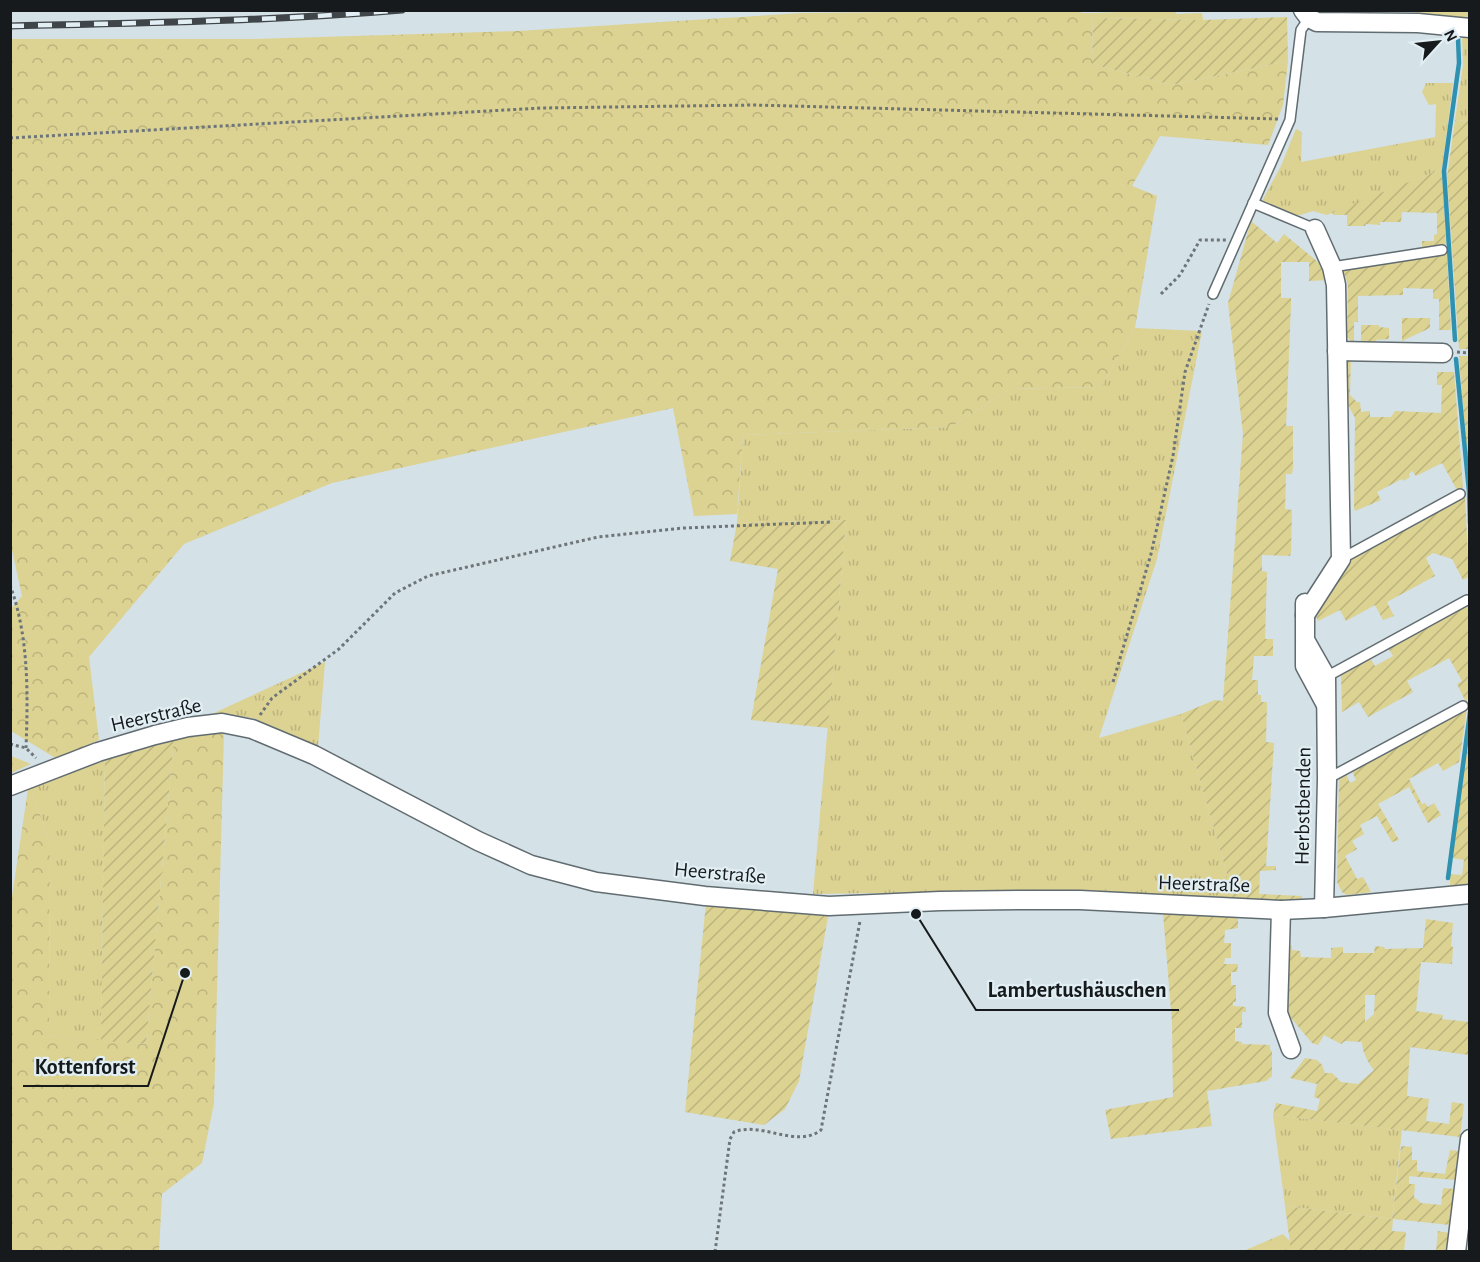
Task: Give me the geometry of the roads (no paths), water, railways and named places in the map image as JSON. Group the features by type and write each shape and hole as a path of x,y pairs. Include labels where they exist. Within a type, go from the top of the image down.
{"street":[{"path":"1306,14 1317,22 1326,23 1418,23 1470,28"},
{"path":"1305,615 1341,559 1336,285 1332,267 1315,230"},
{"path":"1337,351 1443,353"},
{"name":"Herbstbenden","path":"1326,704 1305,666 1305,593 1341,539"},
{"name":"Herbstbenden","path":"1305,640 1326,677 1327,779 1324,908"},
{"name":"Heerstraße","path":"10,786 98,752 154,735 188,727 222,723 252,729 314,755 478,841 531,865 596,882 705,896 829,906 940,900 1080,900 1281,910 1470,894"},
{"path":"1281,910 1278,1013 1291,1049"},
{"path":"1456,1251 1464,1227 1470,1139"}],"lane":[{"path":"1213,294 1290,120 1301,30 1306,14"},
{"path":"1253,203 1315,230"},
{"path":"1332,267 1442,250"},
{"path":"1341,559 1460,494"},
{"path":"1326,677 1467,600"},
{"path":"1327,779 1463,706"}],"waterway":[{"path":"1455,340 1444,171 1459,63 1458,38"},
{"path":"1456,359 1470,523"},
{"path":"1448,878 1470,712"}],"railway":[{"path":"10,26 157,23 402,10"}],"place":[{"name":"Lambertushäuschen","path":"916,914"},
{"name":"Kottenforst","path":"185,973"}]}
